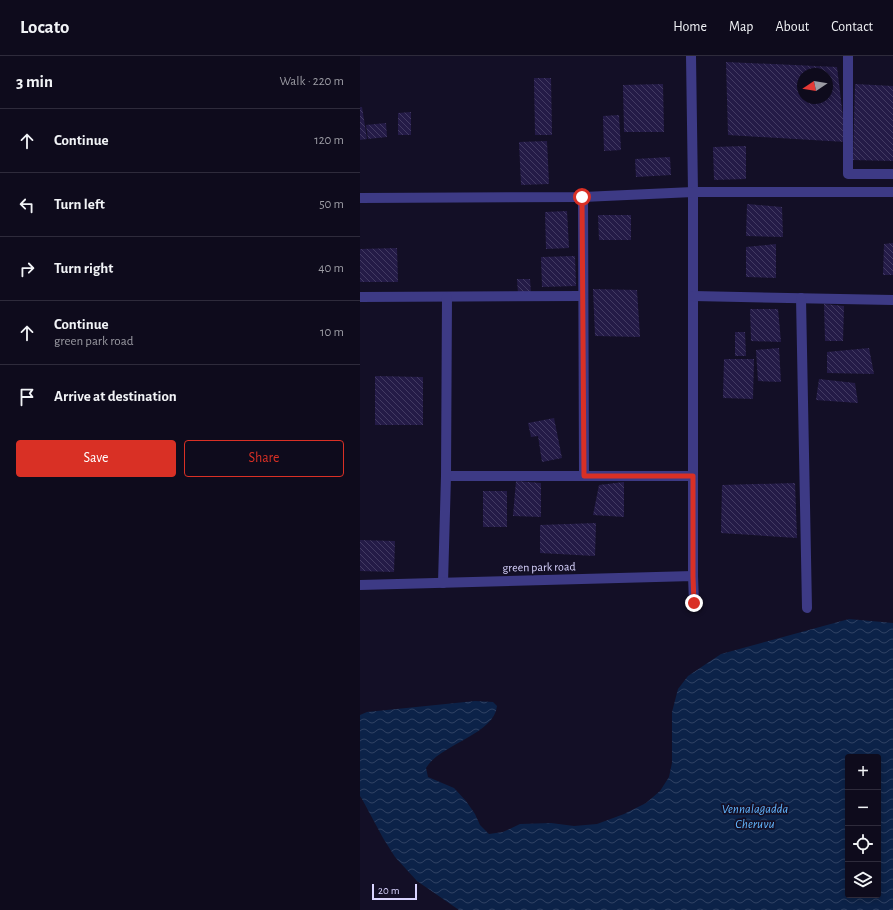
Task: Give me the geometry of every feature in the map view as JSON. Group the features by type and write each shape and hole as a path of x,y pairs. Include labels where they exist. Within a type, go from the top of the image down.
{"street":[{"path":"691,56 693,192 694,603"},
{"path":"848,56 848,174 893,174"},
{"path":"360,198 582,197 693,192 893,192"},
{"path":"582,197 584,476"},
{"path":"360,297 583,296"},
{"path":"693,296 893,300"},
{"path":"443,583 446,476 447,297"},
{"path":"801,298 807,608"},
{"path":"446,476 693,476"},
{"name":"green park road","path":"360,585 693,576"}],"water":[{"name":"Vennalagadda Cheruvu","path":"849,619 893,623 893,910 459,910 417,881 395,857 360,796 360,715 367,712 475,701 493,702 497,706 494,716 487,725 443,752 433,760 426,768 428,777 454,788 466,801 475,814 480,825 489,834 503,832 520,824 551,823 574,826 597,824 624,814 646,803 660,791 669,777 672,763 672,712 678,689 688,676 721,654"}],"building":[{"path":"726,62 837,67 846,142 728,135"},
{"path":"534,78 551,78 552,135 535,135"},
{"path":"663,84 664,132 624,132 623,85"},
{"path":"855,84 893,86 893,161 853,160"},
{"path":"360,107 362,107 367,139 360,140"},
{"path":"411,112 411,135 398,135 398,113"},
{"path":"619,115 621,150 604,151 603,116"},
{"path":"386,123 387,137 368,139 366,125"},
{"path":"547,141 549,184 521,185 519,142"},
{"path":"746,146 746,179 714,180 713,147"},
{"path":"670,157 671,175 636,177 635,159"},
{"path":"747,204 782,207 783,237 746,236"},
{"path":"567,211 569,248 546,249 545,212"},
{"path":"598,215 631,215 631,240 599,240"},
{"path":"893,243 893,275 883,275 884,244"},
{"path":"776,244 776,278 746,277 746,247"},
{"path":"397,248 398,282 360,282 360,249"},
{"path":"575,256 576,286 542,287 541,257"},
{"path":"517,279 530,279 531,293 518,294"},
{"path":"593,289 637,290 640,337 595,336"},
{"path":"824,304 844,306 843,341 825,341"},
{"path":"750,309 778,309 781,342 751,341"},
{"path":"735,332 745,332 746,356 735,356"},
{"path":"779,348 781,382 758,381 756,350"},
{"path":"869,348 874,374 827,373 827,352"},
{"path":"724,359 754,359 753,399 723,398"},
{"path":"375,376 423,377 423,425 375,425"},
{"path":"819,379 855,383 858,403 816,400"},
{"path":"554,418 562,458 542,462 538,436 531,437 528,423"},
{"path":"516,481 541,483 541,517 513,516"},
{"path":"624,482 624,517 593,515 599,485"},
{"path":"795,483 797,538 721,533 722,485"},
{"path":"483,491 507,491 507,527 483,527"},
{"path":"596,523 595,556 540,553 540,525"},
{"path":"360,540 395,541 394,572 360,571"}],"route":[{"path":"582,197 584,476 693,476 694,603"}]}
